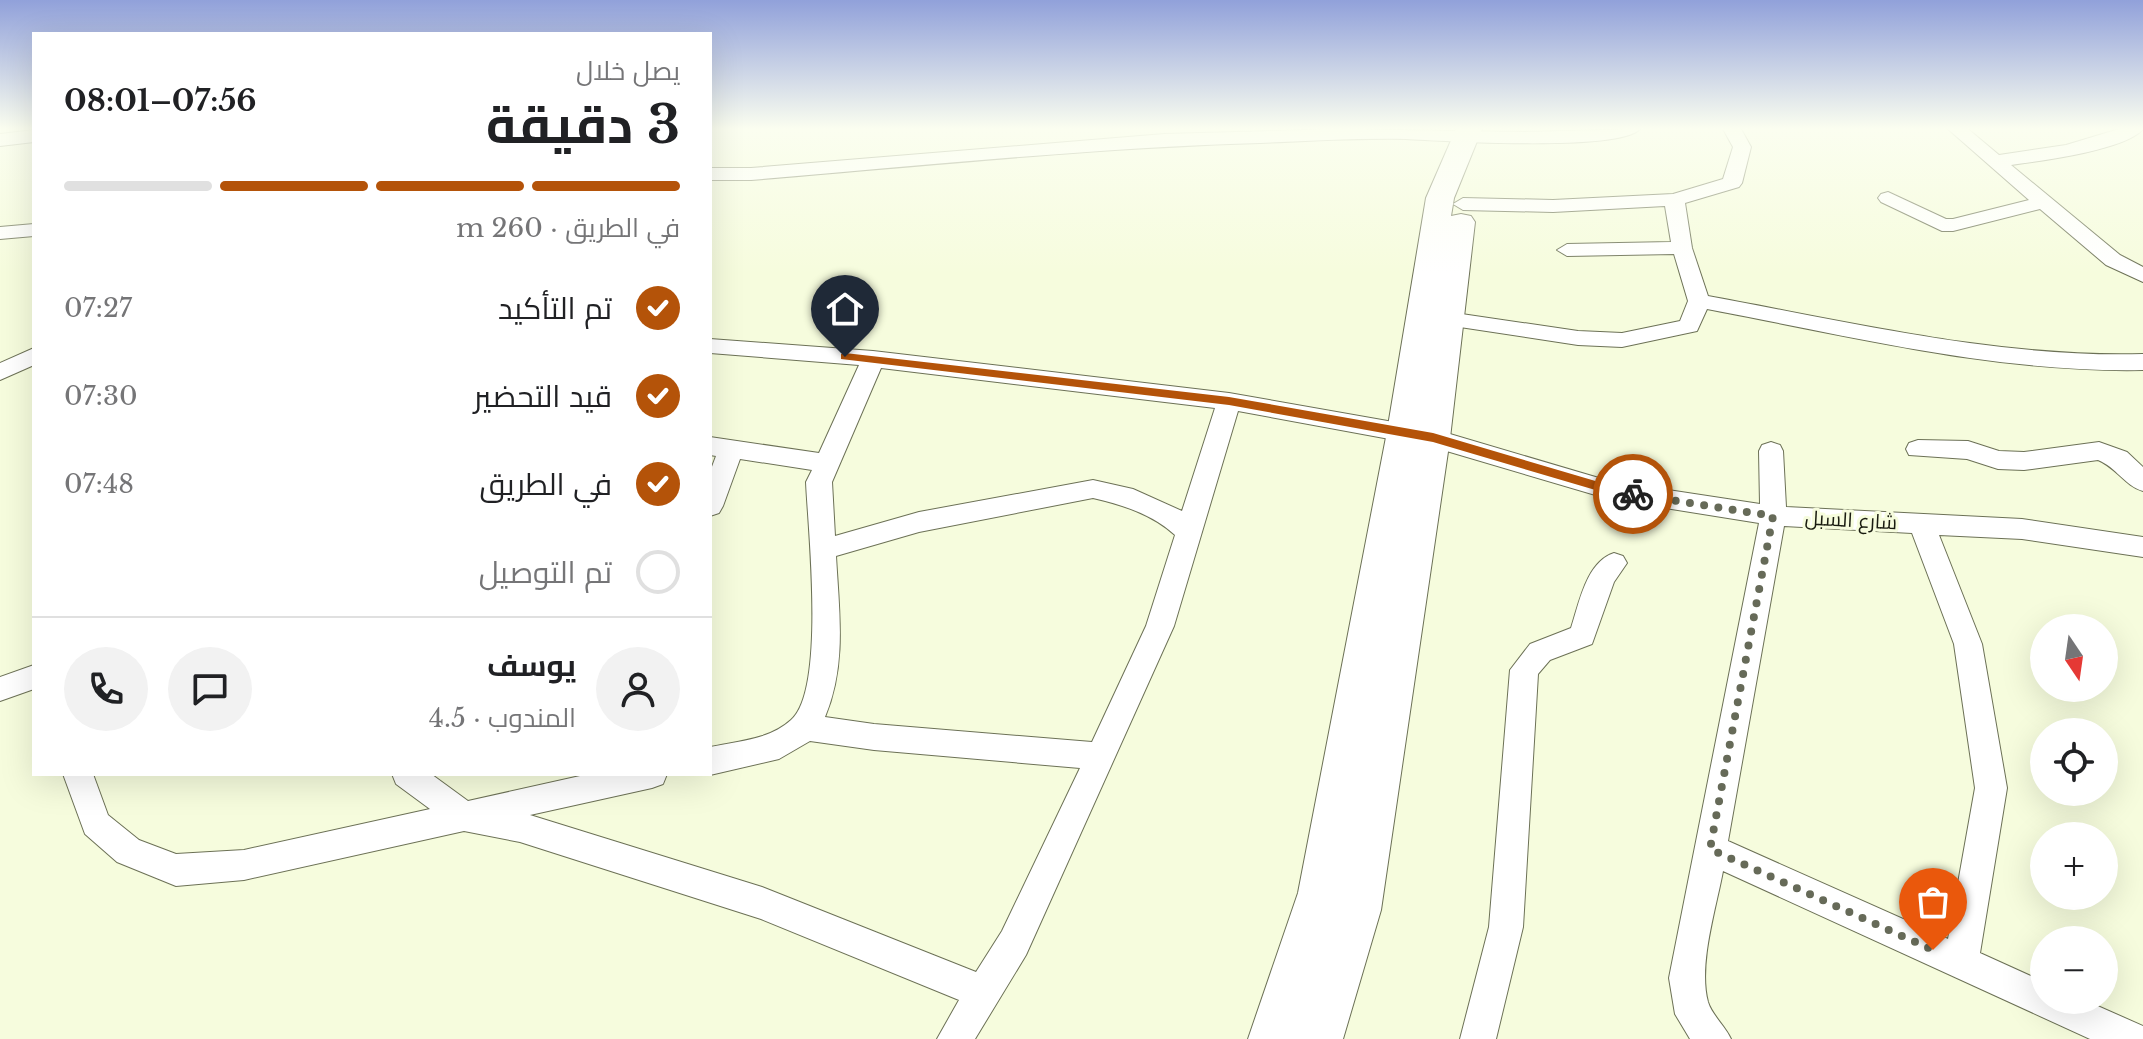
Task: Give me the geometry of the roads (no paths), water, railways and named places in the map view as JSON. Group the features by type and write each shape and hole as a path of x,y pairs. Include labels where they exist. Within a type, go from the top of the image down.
{"main road":[{"path":"1318,1039 1358,910 1419,435 1440,198 1452,177"},
{"path":"1273,1039 1321,893 1419,435 1448,319 1469,177"}],"street":[{"path":"1463,204 1553,206 1674,200 1732,183 1734,177"},
{"path":"2015,177 2113,260 2143,275"},
{"path":"1888,198 1942,225 1953,225 2044,202"},
{"path":"1448,319 1578,338 1622,340 1689,326 1699,301 1682,248 1674,200"},
{"path":"0,233 32,230"},
{"path":"1567,250 1682,248"},
{"path":"1699,301 1956,348 2103,363 2143,362"},
{"name":"شارع السبل","path":"712,346 873,359 1229,401 1419,435 1609,490 1773,516 2022,529 2143,547"},
{"path":"0,372 32,357"},
{"path":"712,761 779,746 805,727 819,696 827,651 819,482 873,359"},
{"path":"955,1039 1014,943 1160,626 1229,401"},
{"path":"712,495 721,447 825,463"},
{"path":"1918,449 1968,450 1998,460 2024,461 2099,451 2118,458 2143,482"},
{"path":"1713,1039 1693,1014 1686,978 1773,516 1771,451"},
{"path":"824,549 919,522 1093,489 1124,496 1169,514 1189,532"},
{"path":"1922,524 1968,644 1991,788 1961,962"},
{"path":"1478,1039 1506,927 1524,670 1540,652 1582,636 1602,578 1614,563"},
{"path":"0,689 32,678"},
{"path":"805,727 874,737 1101,756"},
{"path":"79,776 96,824 128,851 176,870 244,865 643,776"},
{"path":"410,776 464,816 520,827 762,903 982,992"},
{"path":"1710,849 2030,994"},
{"path":"2075,1014 2130,1039"}]}
